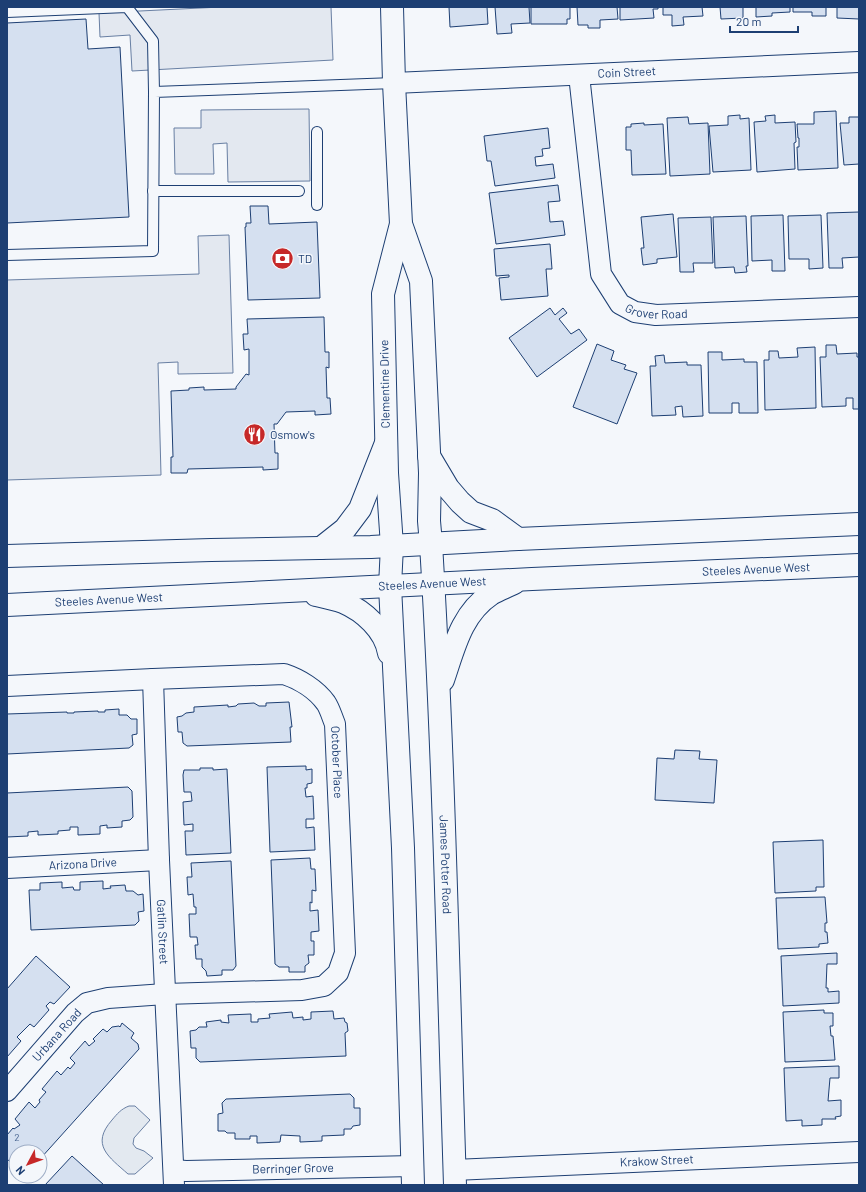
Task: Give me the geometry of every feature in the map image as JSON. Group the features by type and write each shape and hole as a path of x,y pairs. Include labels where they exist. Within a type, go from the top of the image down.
{"main road":[{"name":"Clementine Drive","path":"392,7 401,224 421,281 429,456 431,544"},
{"name":"Clementine Drive","path":"392,546 386,443 382,294 401,224"},
{"path":"321,548 345,529 360,509 386,443"},
{"path":"429,456 448,488 460,502 471,512 492,520 518,539"},
{"path":"7,556 392,546 859,524"},
{"name":"James Potter Road","path":"431,544 445,838 454,1177"},
{"path":"392,546 390,586 403,856 413,1175"},
{"name":"Steeles Avenue West","path":"7,605 532,579 859,565"},
{"path":"439,692 458,635 465,621 475,608 491,594 519,581 532,579"},
{"path":"286,591 314,594 343,602 364,614 373,622 388,645 395,679"}],"street":[{"name":"Coin Street","path":"394,83 859,62"},
{"name":"Grover Road","path":"579,75 601,274 620,304 635,312 656,315 859,307"},
{"name":"October Place","path":"7,686 284,674 296,678 312,689 326,703 335,724 345,953 338,973 324,986 302,990 165,994"},
{"name":"Gatlin Street","path":"153,679 159,860 174,1178"},
{"name":"Arizona Drive","path":"7,868 159,860"},
{"name":"Urbana Road","path":"7,1090 75,1013 87,1003 108,998 165,994"},
{"name":"Krakow Street","path":"454,1177 859,1152"},
{"name":"Berringer Grove","path":"174,1178 186,1172 413,1175"}],"lane":[{"path":"7,12 127,7 153,41 154,92 153,251 7,255"},
{"path":"154,92 394,83"},
{"path":"317,132 317,204"},
{"path":"153,191 299,191"}],"shaded area":[{"path":"221,7 331,7 333,60 132,71 130,35 100,37 99,13"},
{"path":"309,109 310,181 228,182 227,143 213,144 214,174 175,174 174,128 201,128 201,110"},
{"path":"229,235 233,373 178,374 178,362 158,363 161,475 7,480 7,280 199,274 198,236"},
{"path":"129,1106 135,1106 150,1120 134,1138 133,1144 136,1148 144,1151 153,1158 135,1174 128,1174 114,1162 102,1144 106,1129 112,1120 117,1114"}],"building":[{"path":"449,7 487,7 488,24 450,27"},
{"path":"495,7 529,7 530,23 511,24 512,33 497,34"},
{"path":"531,7 570,7 570,19 567,19 567,24 531,24"},
{"path":"577,7 617,7 618,19 600,20 600,28 588,28 588,25 578,25"},
{"path":"620,7 658,7 658,9 653,9 654,18 620,20"},
{"path":"663,7 702,7 703,16 683,17 684,25 672,26 672,15 663,15"},
{"path":"720,7 743,7 743,18 721,19"},
{"path":"756,7 790,7 790,12 772,13 772,16 756,17"},
{"path":"793,7 826,7 826,16 812,16 812,12 793,12"},
{"path":"837,7 859,7 859,19 837,18"},
{"path":"86,19 88,49 120,47 129,217 7,223 7,23"},
{"path":"836,111 838,168 798,170 797,147 799,147 799,138 797,124 814,124 814,112"},
{"path":"740,115 740,119 749,118 751,170 713,172 709,126 728,125 728,116"},
{"path":"775,115 775,123 795,122 795,169 757,172 754,122 766,121 765,116"},
{"path":"688,117 689,124 708,123 710,174 670,176 667,118"},
{"path":"849,117 859,117 859,164 844,165 840,123 849,123"},
{"path":"644,123 644,125 663,124 666,174 632,175 631,150 626,150 626,127 631,127 631,124"},
{"path":"548,128 550,148 542,149 543,156 535,157 536,166 553,164 555,178 495,186 491,161 487,161 484,136"},
{"path":"558,185 560,201 548,202 550,222 563,221 565,235 496,244 489,193"},
{"path":"250,206 268,206 269,224 317,222 320,298 248,300 245,227 246,223 251,223"},
{"path":"859,212 859,257 842,258 843,268 829,268 827,213"},
{"path":"673,214 677,257 657,259 657,263 643,265 641,248 644,248 641,217"},
{"path":"783,215 785,271 772,271 772,260 752,261 751,216"},
{"path":"821,215 823,268 809,269 809,259 789,259 788,216"},
{"path":"746,216 747,272 735,273 734,267 715,268 713,217"},
{"path":"711,217 713,263 693,263 694,272 680,272 678,218"},
{"path":"550,244 552,269 546,269 548,296 501,300 499,278 509,277 509,275 496,276 494,249"},
{"path":"550,308 555,315 563,308 567,313 559,319 571,334 579,329 587,340 537,377 509,338"},
{"path":"324,317 325,352 329,352 329,368 326,367 327,398 330,398 331,414 315,415 315,411 286,412 277,424 274,424 275,453 278,453 278,469 263,470 263,467 188,469 187,473 171,473 171,457 173,457 171,391 204,387 204,390 236,389 246,374 249,375 249,349 244,350 243,334 248,334 247,319"},
{"path":"597,344 614,351 611,360 626,365 624,369 637,373 617,424 573,407"},
{"path":"826,345 836,345 837,354 857,353 857,357 859,357 859,409 853,409 853,398 846,398 846,406 822,407 820,357 826,357"},
{"path":"815,347 816,408 765,410 764,360 769,360 769,351 778,351 779,358 798,357 797,348"},
{"path":"708,352 722,352 722,360 744,359 744,362 757,362 758,413 739,413 739,403 732,403 732,413 709,413"},
{"path":"664,355 665,363 687,362 687,365 701,365 703,416 683,417 682,406 675,407 676,415 652,416 650,366 656,366 655,356"},
{"path":"289,702 292,727 290,727 291,742 187,746 183,743 182,732 178,732 177,717 186,713 194,712 194,707 228,705 228,707 236,706 238,704 254,703 259,706 266,706 266,703"},
{"path":"119,709 119,715 127,715 131,719 137,719 137,734 132,735 133,745 129,748 7,754 7,714 105,712 105,710"},
{"path":"675,750 700,751 699,759 717,760 714,803 655,800 657,758 674,759"},
{"path":"306,766 306,770 312,769 312,783 307,784 307,788 305,788 306,797 313,796 314,819 306,819 306,828 314,827 315,850 270,852 267,767"},
{"path":"200,768 213,768 213,770 227,769 231,853 186,855 185,831 193,831 193,824 184,825 183,802 192,801 191,792 184,792 183,775 184,770 200,770"},
{"path":"128,787 132,791 133,817 130,820 122,821 122,827 107,828 107,825 100,826 100,834 78,835 78,827 70,827 70,830 58,831 58,834 38,835 38,831 28,832 28,836 7,837 7,793"},
{"path":"823,840 824,887 816,887 816,891 775,893 773,842"},
{"path":"310,858 311,869 315,869 316,891 312,890 312,903 310,902 310,911 318,910 319,931 311,932 311,941 314,941 314,955 308,955 309,963 305,966 305,972 289,972 289,967 279,967 275,964 271,860"},
{"path":"231,861 236,966 233,970 222,970 222,975 207,976 206,971 202,967 202,959 196,959 195,945 198,945 197,937 190,937 189,914 196,914 196,907 194,907 193,894 188,895 187,877 192,877 191,863"},
{"path":"103,881 103,889 111,888 110,886 125,885 126,891 133,891 138,895 143,894 144,911 138,912 139,921 135,925 31,930 29,890 40,890 40,883 62,882 62,888 73,887 74,890 80,890 80,882"},
{"path":"825,897 827,923 825,923 825,932 827,932 828,943 819,944 819,947 778,949 776,898"},
{"path":"837,953 837,964 827,964 826,988 828,988 828,992 839,991 839,1003 783,1006 781,956"},
{"path":"36,956 70,987 54,1004 50,1002 46,1006 49,1010 34,1027 30,1024 17,1037 21,1041 7,1057 7,989"},
{"path":"824,1010 824,1013 833,1013 833,1026 830,1026 831,1036 833,1036 835,1060 785,1062 783,1012"},
{"path":"333,1011 334,1019 344,1018 345,1022 347,1023 348,1031 345,1033 346,1056 200,1062 196,1058 196,1048 191,1048 190,1031 196,1030 199,1027 207,1027 206,1022 221,1020 221,1022 229,1023 228,1015 251,1014 251,1022 258,1022 258,1019 270,1018 269,1014 292,1012 293,1018 303,1017 303,1020 311,1019 311,1012"},
{"path":"122,1023 134,1033 131,1038 138,1044 139,1049 48,1150 48,1144 8,1144 8,1160 7,1135 13,1128 14,1129 20,1125 15,1119 29,1102 35,1108 40,1102 39,1100 46,1092 42,1089 57,1071 61,1075 68,1067 70,1069 75,1063 70,1058 85,1041 89,1046 95,1041 93,1039 103,1029 107,1032 112,1027 120,1027"},
{"path":"839,1066 839,1078 830,1078 828,1101 841,1100 841,1116 835,1117 836,1119 822,1119 822,1125 802,1126 802,1120 786,1121 784,1068"},
{"path":"350,1094 354,1098 354,1108 360,1108 360,1125 353,1126 351,1129 344,1129 344,1135 322,1136 322,1141 300,1142 300,1136 281,1135 280,1142 257,1143 257,1136 250,1136 250,1139 235,1139 235,1133 218,1131 218,1114 223,1113 222,1103 226,1099"},
{"path":"72,1156 104,1185 45,1185 48,1184 48,1182"}],"place":[{"name":"TD","path":"283,259"},
{"name":"Osmow's","path":"254,435"}]}
